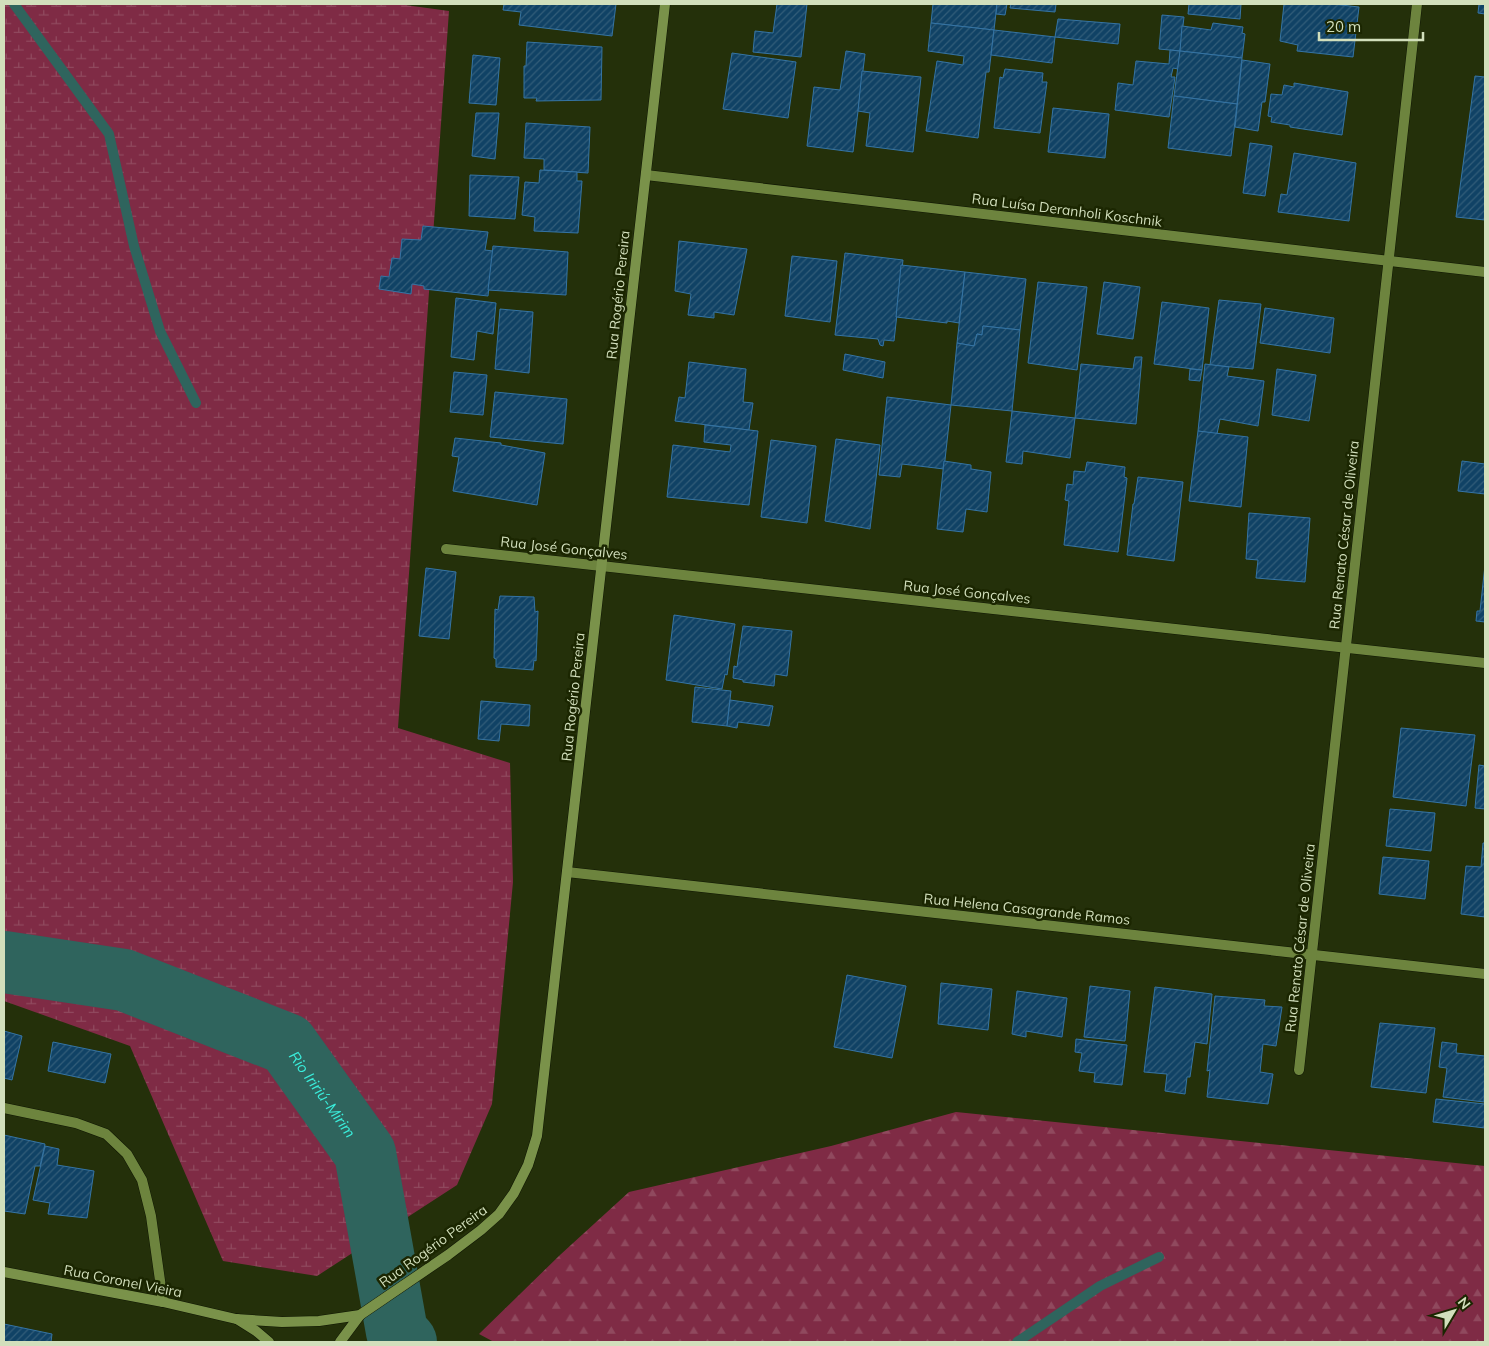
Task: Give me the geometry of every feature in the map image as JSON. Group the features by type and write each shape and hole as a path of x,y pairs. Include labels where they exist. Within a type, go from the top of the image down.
{"street":[{"name":"Rua Rogério Pereira","path":"363,1313 448,1255 499,1214 514,1193 528,1165 536,1136 665,4"},
{"name":"Rua Renato César de Oliveira","path":"1299,1070 1417,4"},
{"name":"Rua Luísa Deranholi Koschnik","path":"646,176 1485,272"},
{"name":"Rua José Gonçalves","path":"446,549 1485,663"},
{"name":"Rua Helena Casagrande Ramos","path":"566,872 1485,974"},
{"path":"4,1108 76,1123 106,1134 127,1154 142,1180 151,1216 163,1302"},
{"name":"Rua Coronel Vieira","path":"4,1272 163,1302 236,1319"},
{"path":"236,1319 282,1322 319,1321 363,1313"},
{"path":"340,1342 363,1313"},
{"path":"236,1319 256,1331 269,1342"}],"green space":[{"path":"4,4 398,4 449,11 398,728 510,763 513,882 492,1104 457,1185 317,1276 223,1261 130,1046 4,1001"},
{"path":"956,1112 1485,1166 1485,1342 494,1342 479,1334 560,1255 629,1192 831,1146"}],"building":[{"path":"504,4 616,4 612,36 519,25 521,12 503,10"},
{"path":"777,4 807,4 801,57 753,52 755,31 773,33"},
{"path":"933,4 997,4 994,30 931,23"},
{"path":"997,4 1007,4 1005,15 996,14"},
{"path":"1011,4 1056,4 1055,12 1010,8"},
{"path":"1189,4 1241,4 1240,19 1188,14"},
{"path":"1284,4 1332,4 1359,7 1353,57 1297,51 1298,45 1280,41"},
{"path":"1479,4 1485,4 1485,14 1478,13"},
{"path":"1162,15 1184,17 1180,51 1159,49"},
{"path":"1058,19 1120,24 1118,44 1055,37"},
{"path":"931,23 994,30 989,72 986,72 978,138 926,131 937,61 963,65 964,56 928,51"},
{"path":"1213,23 1243,27 1242,33 1245,34 1242,58 1180,51 1182,26 1211,30"},
{"path":"994,30 1055,37 1052,63 991,55"},
{"path":"527,42 602,47 601,100 536,101 537,98 524,98 524,66 526,66"},
{"path":"1170,50 1180,51 1178,69 1173,68 1171,77 1175,77 1169,117 1115,110 1118,83 1133,85 1136,61 1169,64"},
{"path":"846,51 865,54 853,152 807,146 814,87 840,90"},
{"path":"1180,51 1242,58 1237,104 1174,96"},
{"path":"732,53 796,62 788,118 723,109"},
{"path":"473,55 500,58 496,105 469,103"},
{"path":"1242,60 1270,64 1265,102 1262,102 1258,131 1235,127"},
{"path":"1005,69 1043,73 1042,82 1047,82 1040,133 994,128 1000,77 1003,78"},
{"path":"862,71 921,77 913,152 866,146 870,113 858,111"},
{"path":"1475,76 1485,77 1485,220 1456,217"},
{"path":"1294,83 1348,92 1342,135 1271,122 1272,117 1268,116 1271,94 1282,95 1284,85 1294,87"},
{"path":"1174,96 1237,104 1231,156 1168,148"},
{"path":"1053,108 1109,114 1105,158 1048,152"},
{"path":"476,113 499,113 495,159 472,156"},
{"path":"526,123 590,127 588,173 544,170 544,159 524,158"},
{"path":"1250,143 1272,146 1265,196 1243,193"},
{"path":"1294,153 1356,163 1349,221 1278,212 1281,194 1287,195"},
{"path":"540,170 577,172 577,181 582,181 578,233 534,231 535,217 522,215 525,182 539,183"},
{"path":"470,175 519,177 515,219 469,216"},
{"path":"423,226 488,232 485,250 493,251 488,296 424,289 424,286 412,284 411,294 379,289 381,276 389,277 392,258 400,259 402,239 421,240"},
{"path":"679,241 747,249 734,315 714,312 714,318 688,315 691,294 675,291"},
{"path":"493,246 568,252 566,295 488,290"},
{"path":"845,253 903,260 894,341 884,340 883,346 880,345 878,339 835,335"},
{"path":"792,256 837,261 830,322 785,316"},
{"path":"901,265 965,272 959,323 896,317"},
{"path":"965,272 1026,279 1020,330 983,326 982,335 977,334 974,346 957,343"},
{"path":"1038,282 1087,287 1077,370 1028,363"},
{"path":"1104,282 1140,287 1133,339 1097,334"},
{"path":"456,298 496,303 493,334 477,331 474,360 451,357"},
{"path":"1219,300 1261,304 1253,369 1210,365"},
{"path":"1162,302 1209,308 1202,370 1154,364"},
{"path":"1265,308 1334,318 1330,353 1260,343"},
{"path":"500,309 533,312 529,373 495,369"},
{"path":"983,326 1020,330 1012,411 951,405 957,343 974,346 977,334 982,335"},
{"path":"845,354 885,362 883,378 843,370"},
{"path":"1135,357 1142,357 1136,424 1075,418 1081,364 1133,369"},
{"path":"689,362 746,369 743,402 753,403 749,430 675,421 679,397 685,398"},
{"path":"1205,364 1229,367 1227,376 1264,381 1258,426 1220,419 1217,434 1198,431"},
{"path":"1190,369 1202,370 1200,381 1189,380"},
{"path":"1277,369 1316,375 1309,421 1272,415"},
{"path":"454,372 487,375 483,415 450,412"},
{"path":"495,392 567,399 563,444 490,437"},
{"path":"887,397 951,405 944,469 902,464 900,477 879,475"},
{"path":"1012,411 1075,418 1070,458 1023,451 1022,464 1006,462"},
{"path":"705,425 758,431 749,505 667,497 673,445 730,452 731,445 704,442"},
{"path":"1198,431 1248,437 1241,507 1189,501"},
{"path":"455,438 501,443 501,445 545,453 537,505 453,491 459,457 452,456"},
{"path":"836,439 880,445 870,529 825,521"},
{"path":"771,440 816,446 807,523 761,517"},
{"path":"944,461 971,465 971,469 991,472 987,512 966,509 963,532 937,529"},
{"path":"1462,461 1485,464 1485,494 1458,491"},
{"path":"1087,462 1125,467 1124,477 1127,478 1118,552 1064,545 1069,501 1065,500 1067,484 1073,485 1074,471 1085,472"},
{"path":"1138,477 1183,482 1174,561 1127,555"},
{"path":"1249,513 1310,518 1305,582 1256,578 1258,560 1246,559"},
{"path":"1485,565 1485,622 1476,621 1477,611 1480,611"},
{"path":"426,568 456,572 449,639 419,636"},
{"path":"500,596 534,597 535,612 538,611 536,661 534,660 533,670 496,667 496,659 494,658 495,609 498,610"},
{"path":"674,615 735,624 727,675 725,674 722,689 666,680"},
{"path":"743,626 792,631 787,676 775,674 774,686 743,682 743,680 733,678 734,666 737,667"},
{"path":"695,687 731,691 727,726 692,722"},
{"path":"730,700 773,706 769,726 738,722 737,728 727,726"},
{"path":"481,701 530,705 529,726 501,724 499,741 478,739"},
{"path":"1401,728 1475,735 1466,806 1393,797"},
{"path":"1479,765 1485,766 1485,809 1475,808"},
{"path":"1390,809 1435,813 1431,851 1386,846"},
{"path":"1483,843 1485,843 1485,917 1461,914 1466,866 1481,867"},
{"path":"1383,857 1429,861 1425,899 1379,894"},
{"path":"847,975 906,986 892,1058 834,1047"},
{"path":"941,983 992,989 988,1030 938,1024"},
{"path":"1090,986 1130,991 1125,1041 1084,1037"},
{"path":"1155,987 1212,994 1207,1044 1195,1042 1190,1077 1187,1077 1185,1094 1165,1091 1167,1074 1144,1072"},
{"path":"1017,991 1067,998 1062,1037 1026,1031 1026,1037 1012,1034"},
{"path":"1215,996 1265,1000 1264,1006 1282,1007 1276,1046 1263,1044 1260,1072 1273,1074 1268,1104 1207,1097 1210,1070 1207,1071"},
{"path":"1380,1023 1435,1028 1426,1093 1371,1087"},
{"path":"4,1031 22,1036 12,1080 4,1078"},
{"path":"1076,1039 1127,1045 1122,1085 1094,1082 1095,1073 1079,1071 1082,1053 1075,1052"},
{"path":"53,1042 111,1054 105,1083 48,1071"},
{"path":"1442,1042 1457,1044 1456,1053 1485,1056 1484,1102 1443,1097 1447,1068 1439,1067"},
{"path":"1436,1099 1485,1104 1485,1128 1433,1122"},
{"path":"4,1135 45,1144 40,1166 35,1166 25,1214 4,1211"},
{"path":"45,1146 59,1149 57,1165 94,1171 87,1218 48,1214 50,1203 33,1200"},
{"path":"4,1324 52,1334 51,1342 4,1342"}],"waterway":[{"path":"14,4 109,134 134,246 160,331 196,403"},
{"name":"Rio Iririú-Mirim","path":"4,962 124,980 287,1044 365,1153 397,1332 406,1342"},
{"path":"1017,1342 1100,1286 1159,1257"}]}
